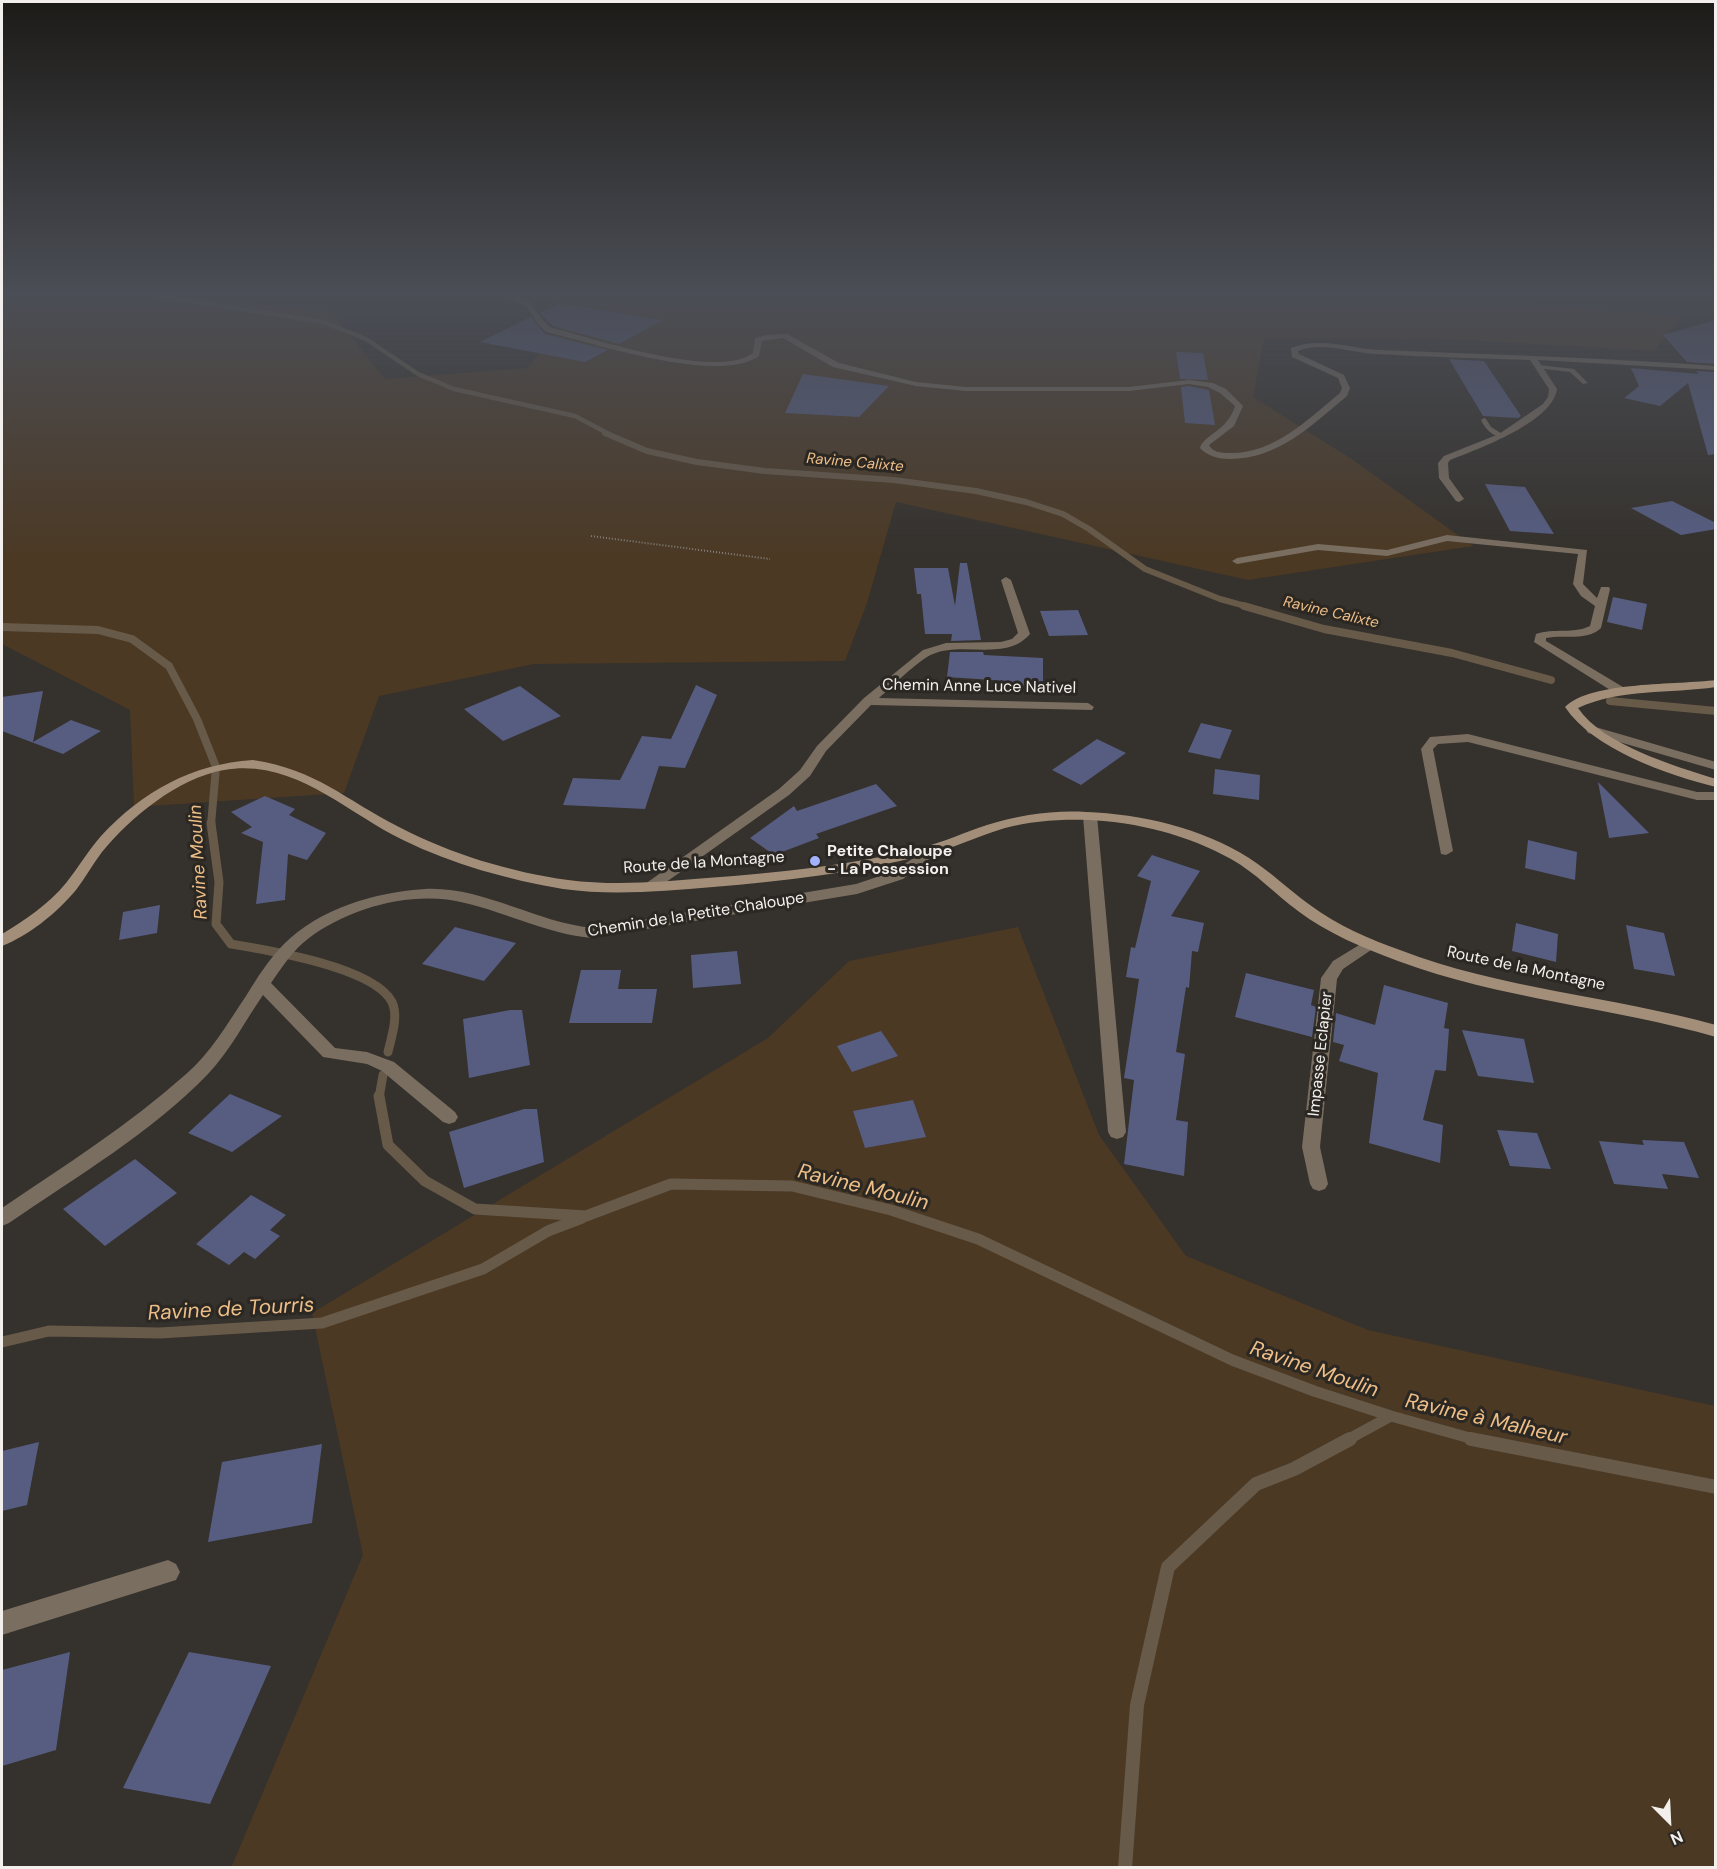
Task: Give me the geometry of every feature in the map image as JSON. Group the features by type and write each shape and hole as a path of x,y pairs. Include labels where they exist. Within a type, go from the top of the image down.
{"main road":[{"path":"1716,683 1619,690 1586,699 1571,707 1574,715 1592,730 1673,770 1716,783"},
{"name":"Route de la Montagne","path":"2,941 38,920 70,888 97,850 126,821 155,797 190,779 224,767 266,766 309,778 408,837 498,869 560,884 611,888 768,879 864,865 932,850 1012,822 1065,816 1122,819 1174,831 1234,855 1329,925 1370,944 1463,977 1675,1018 1716,1031"}],"street":[{"path":"909,382 966,389 1129,389 1187,382"},
{"path":"1191,382 1210,385 1223,391 1239,406 1236,418 1228,430 1205,444 1204,448 1209,453 1232,457 1268,450 1284,441 1344,394 1346,388 1343,382"},
{"path":"1460,499 1444,478 1443,463 1454,454 1484,445 1502,436 1546,406 1552,397 1553,389 1549,382"},
{"path":"1237,561 1318,547 1386,553 1447,538 1583,552 1578,584 1585,594 1601,604"},
{"name":"Chemin Anne Luce Nativel","path":"650,887 784,792 805,773 821,748 868,701 927,652 936,648 1002,645 1016,641 1023,634 1006,580"},
{"path":"1605,589 1595,628 1590,632 1548,633 1540,636 1540,642 1619,690"},
{"name":"Chemin Anne Luce Nativel","path":"868,701 1088,707"},
{"path":"1592,730 1716,766"},
{"path":"1446,850 1427,749 1434,740 1468,738 1697,796 1716,796"},
{"path":"1090,816 1117,1132"},
{"name":"Chemin de la Petite Chaloupe","path":"2,1218 145,1118 194,1077 225,1042 262,984 290,948 311,931 366,905 397,897 429,893 459,896 541,925 570,932 592,933 856,889 890,879 912,869 932,850"},
{"name":"Impasse Eclapier","path":"1319,1184 1311,1147 1329,978 1338,965 1370,944"},
{"path":"262,984 329,1053 340,1057 361,1056 379,1062 448,1117"},
{"path":"2,1623 168,1572"}],"lane":[{"path":"1484,420 1488,428 1502,436"}],"path":[{"path":"591,536 770,559"}],"shaded area":[{"path":"2,382 1256,382 1253,397 1353,460 1473,546 1248,580 896,502 867,603 845,661 534,664 379,696 344,793 134,807 130,710 2,644"},
{"path":"1018,927 1099,1135 1186,1256 1368,1330 1715,1406 1715,1867 231,1868 363,1555 312,1313 768,1038 849,961"}],"building":[{"path":"799,382 862,382 889,386 859,417 785,413"},
{"path":"1463,382 1498,382 1521,416 1518,418 1483,416"},
{"path":"1637,382 1716,382 1716,454 1708,455 1688,383 1660,406 1624,398 1639,386"},
{"path":"1189,386 1209,390 1215,425 1185,423 1181,387"},
{"path":"1485,484 1525,487 1554,534 1510,531"},
{"path":"1672,501 1716,523 1716,529 1681,535 1631,508"},
{"path":"960,563 967,563 981,640 951,641 952,634 925,634 921,594 917,594 914,568 948,568 955,606"},
{"path":"1613,597 1647,604 1642,630 1607,622"},
{"path":"1078,610 1088,635 1049,636 1040,611"},
{"path":"950,652 983,652 984,655 1043,658 1043,687 1007,686 1007,681 947,677"},
{"path":"696,685 717,695 685,768 659,766 645,809 563,805 573,778 620,780 642,736 671,739"},
{"path":"520,686 561,716 503,741 464,709"},
{"path":"43,691 33,742 71,720 101,731 63,754 2,731 2,697"},
{"path":"1201,723 1232,730 1220,759 1188,752"},
{"path":"1097,739 1126,753 1081,785 1052,770"},
{"path":"1215,769 1260,775 1259,800 1213,794"},
{"path":"1598,782 1649,833 1609,838"},
{"path":"876,784 897,806 816,834 819,838 774,855 750,838 794,806 797,811"},
{"path":"265,796 295,809 289,815 326,833 307,860 288,854 285,900 256,904 263,842 241,833 252,827 231,812"},
{"path":"1528,840 1577,852 1575,880 1525,868"},
{"path":"1152,855 1200,871 1171,916 1204,923 1198,952 1192,951 1189,988 1186,987 1176,1052 1185,1054 1176,1120 1188,1122 1184,1176 1124,1164 1134,1080 1124,1078 1139,979 1126,977 1131,947 1135,948 1151,881 1137,876"},
{"path":"160,905 157,933 119,940 123,912"},
{"path":"1516,923 1558,934 1556,962 1512,951"},
{"path":"1626,925 1664,933 1675,976 1634,969"},
{"path":"455,927 516,943 484,981 422,964"},
{"path":"737,951 741,984 693,988 691,955"},
{"path":"581,970 621,970 618,989 657,989 652,1023 569,1023"},
{"path":"1246,973 1314,990 1311,1005 1316,1007 1312,1037 1235,1017"},
{"path":"1384,985 1448,1003 1444,1028 1449,1029 1446,1071 1435,1070 1423,1120 1443,1125 1440,1163 1369,1143 1378,1073 1339,1061 1344,1045 1333,1042 1336,1013 1375,1025"},
{"path":"510,1010 522,1010 530,1065 469,1078 463,1019"},
{"path":"1462,1030 1524,1039 1534,1083 1478,1076"},
{"path":"881,1031 898,1056 852,1072 837,1046"},
{"path":"230,1094 282,1116 232,1152 188,1133"},
{"path":"913,1100 926,1137 865,1148 853,1111"},
{"path":"524,1109 537,1109 544,1162 464,1188 449,1132"},
{"path":"1497,1130 1537,1133 1551,1169 1510,1166"},
{"path":"1642,1140 1684,1142 1699,1178 1662,1174 1668,1189 1614,1184 1599,1141 1644,1145"},
{"path":"135,1159 177,1193 105,1246 63,1209"},
{"path":"251,1195 286,1215 270,1230 280,1236 255,1259 244,1252 229,1265 196,1244"},
{"path":"39,1442 27,1505 2,1511 2,1451"},
{"path":"322,1444 312,1523 208,1542 222,1462"},
{"path":"70,1652 56,1750 2,1766 2,1670"},
{"path":"189,1652 271,1666 210,1804 123,1788"}],"waterway":[{"name":"Ravine Calixte","path":"438,382 454,389 575,416 609,434"},
{"name":"Ravine Calixte","path":"605,433 647,451 697,462 765,471 894,480 976,491 1026,502 1063,514 1089,529 1145,569 1220,599 1249,607"},
{"name":"Ravine Calixte","path":"1244,606 1324,629 1452,653 1551,680"},
{"name":"Ravine Moulin","path":"2,627 98,630 132,639 169,666 197,719 216,767 211,824"},
{"name":"Ravine Calixte","path":"1610,701 1716,711"},
{"name":"Ravine Moulin","path":"211,824 219,882 216,924 231,944 319,962 364,979 381,990 392,1002 395,1014 388,1052"},
{"name":"Ravine Moulin","path":"379,1097 383,1075"},
{"name":"Ravine Moulin","path":"379,1097 388,1145 425,1181 475,1209 586,1216 671,1184 792,1186 891,1210 978,1239 1232,1360 1314,1391 1391,1416"},
{"name":"Ravine de Tourris","path":"2,1342 49,1331 160,1333 322,1323 483,1269 548,1231 582,1218"},
{"name":"Ravine à Malheur","path":"1347,1440 1391,1416"},
{"name":"Ravine à Malheur","path":"1391,1416 1477,1440"},
{"name":"Ravine à Malheur","path":"1125,1868 1137,1705 1168,1567 1256,1484 1294,1469 1350,1439"},
{"name":"Ravine à Malheur","path":"1471,1439 1716,1487"}],"place":[{"name":"Petite Chaloupe - La Possession","path":"815,861"}]}
